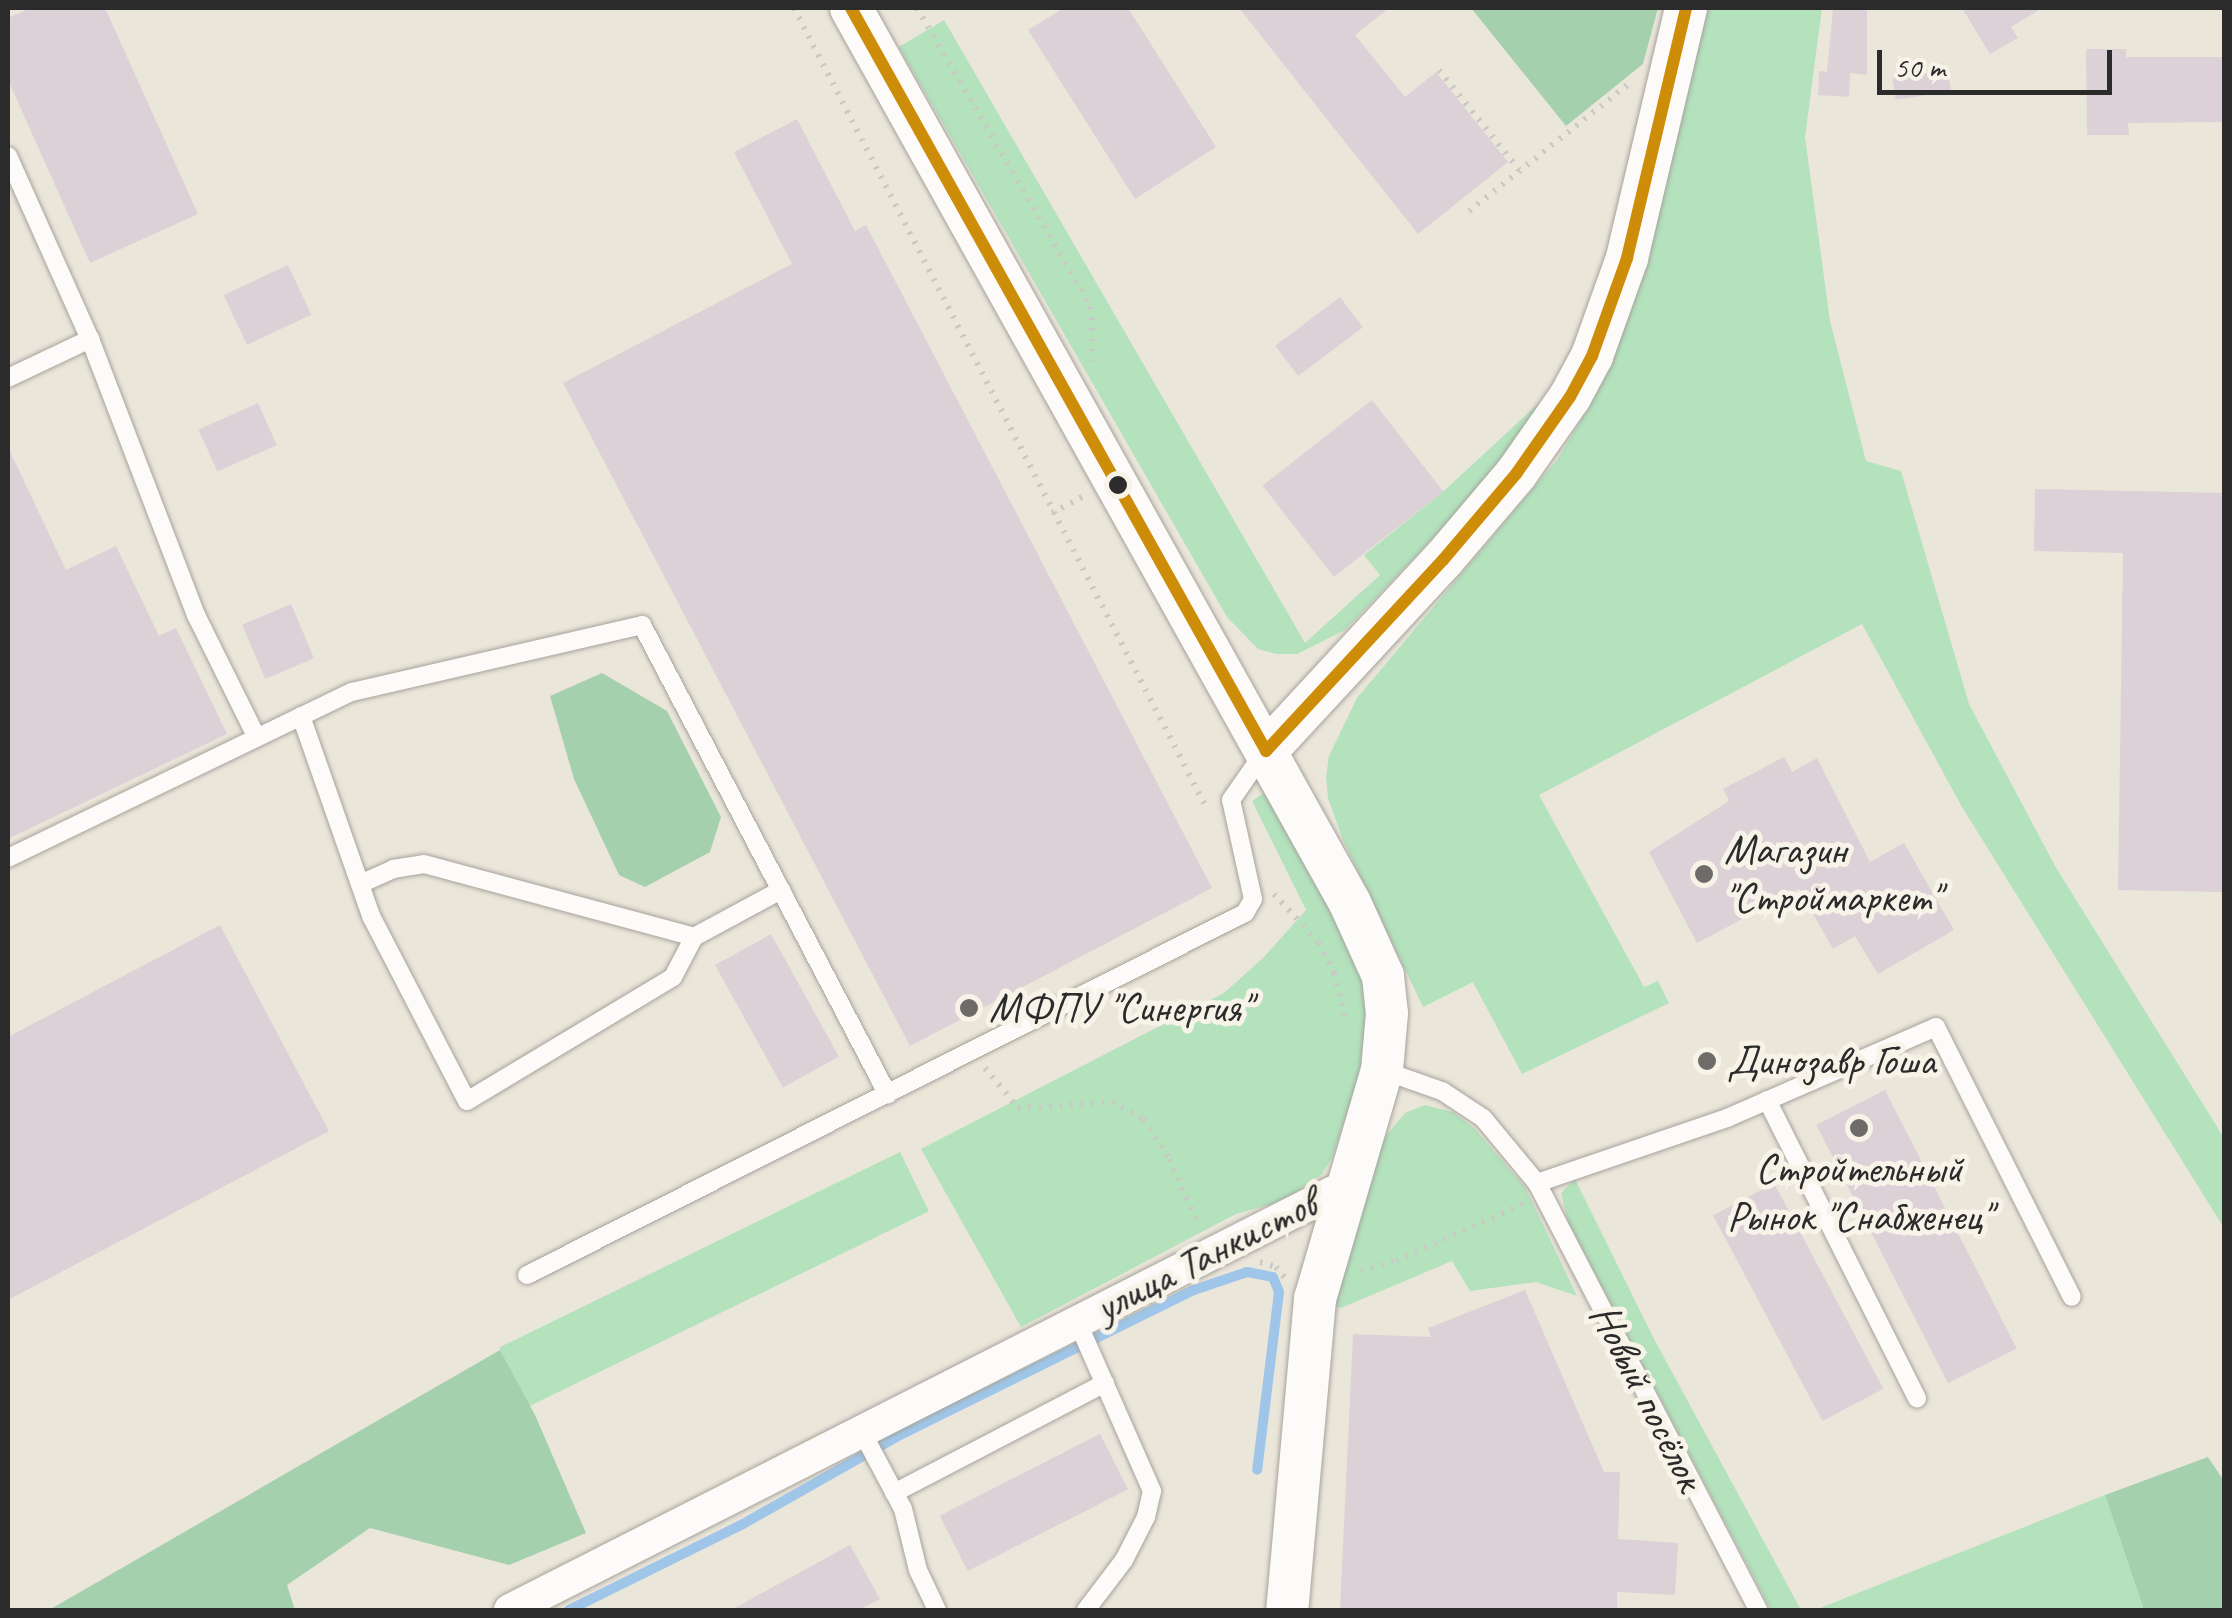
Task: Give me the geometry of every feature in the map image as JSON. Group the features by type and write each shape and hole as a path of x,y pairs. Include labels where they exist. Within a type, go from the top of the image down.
{"street":[{"name":"улица Танкистов","path":"510,1610 1345,1186 1370,1121 1382,1070 1387,1013 1376,958 1266,751 851,8"},
{"path":"1266,751 1443,560 1516,474 1570,398 1598,342 1627,258 1686,8"},
{"path":"1288,1610 1315,1299 1345,1186"}],"lane":[{"path":"8,156 90,338 196,615 256,736"},
{"path":"8,378 90,338"},
{"path":"8,858 352,692 642,625 888,1095"},
{"path":"301,716 371,916 467,1101 673,978 694,936 781,890"},
{"path":"527,1275 1245,913 1253,899 1231,800 1266,751"},
{"path":"360,884 394,869 424,864 694,936"},
{"path":"1537,1183 1767,1100 1936,1027 2072,1297"},
{"name":"Новый посёлок","path":"1382,1070 1442,1090 1483,1118 1537,1183 1758,1610"},
{"path":"1767,1100 1917,1398"},
{"path":"1077,1321 1152,1491 1146,1517 1124,1560 1086,1610"},
{"path":"894,1493 1106,1383"},
{"path":"862,1430 908,1524 924,1586 938,1610"}],"path":[{"path":"794,8 1212,819"},
{"path":"917,8 1091,307 1090,355 1099,372"},
{"path":"1438,70 1519,171"},
{"path":"1469,211 1632,81"},
{"path":"1052,513 1114,479"},
{"path":"1246,867 1319,943 1334,973 1348,1027"}],"green space":[{"path":"1471,8 1658,8 1643,64 1566,126"},
{"path":"1701,8 1822,8 1805,137 1830,321 1866,461 1901,471 1969,704 2055,866 2224,1138 2224,1228 1962,807 1862,624 1539,795 1644,987 1658,981 1669,1003 1522,1074 1473,982 1423,1007 1343,840 1328,798 1326,777 1329,756 1357,698 1557,460 1589,407 1617,345"},
{"path":"944,20 1305,643 1380,575 1364,555 1444,491 1540,402 1544,407 1484,485 1345,630 1297,654 1277,654 1258,649 1227,617 899,47"},
{"path":"602,673 667,711 721,817 710,852 645,887 619,875 574,779 550,696"},
{"path":"1265,792 1355,950 1369,1003 1365,1060 1332,1158 1322,1174 1283,1201 1236,1214 1021,1327 921,1149 1224,993 1263,958 1306,910 1252,801"},
{"path":"1425,1105 1453,1112 1474,1128 1525,1187 1577,1296 1536,1282 1470,1291 1452,1261 1341,1308 1326,1304 1374,1150 1405,1113"},
{"path":"900,1152 929,1211 528,1407 499,1348"},
{"path":"1575,1179 1653,1337 1801,1610 1771,1610 1568,1222 1561,1193"},
{"path":"500,1350 535,1415 586,1533 509,1565 370,1528 287,1585 295,1610 49,1610"},
{"path":"2208,1457 2224,1481 2224,1610 2144,1610 2105,1495"},
{"path":"2105,1495 2144,1610 1815,1610"}],"building":[{"path":"31,8 105,8 198,214 90,263 8,80 8,18"},
{"path":"1064,8 1128,8 1216,147 1135,199 1028,30"},
{"path":"1239,8 1389,8 1355,35 1405,97 1436,72 1508,162 1418,234"},
{"path":"1833,8 1867,8 1867,75 1850,73 1849,97 1818,95 1819,71 1827,72"},
{"path":"1962,8 2042,8 2011,27 2018,38 1990,54"},
{"path":"2086,49 2126,49 2126,57 2224,57 2224,122 2128,123 2129,135 2087,135"},
{"path":"1948,70 1951,92 1896,100 1893,78"},
{"path":"797,119 855,231 866,225 1212,888 910,1046 563,383 792,264 734,152"},
{"path":"288,265 311,315 247,345 224,295"},
{"path":"1340,297 1363,327 1298,376 1275,346"},
{"path":"1372,400 1443,491 1334,577 1262,486"},
{"path":"258,403 277,445 217,471 199,429"},
{"path":"8,447 66,570 116,546 159,636 176,628 227,734 8,839"},
{"path":"2035,489 2224,493 2224,892 2118,890 2123,553 2034,551"},
{"path":"291,604 314,658 265,679 242,625"},
{"path":"1784,757 1792,772 1817,758 1870,862 1904,843 1954,930 1878,974 1855,936 1833,949 1799,889 1697,943 1649,852 1729,801 1723,789"},
{"path":"220,925 329,1131 8,1300 8,1037"},
{"path":"771,934 839,1056 783,1087 715,965"},
{"path":"1885,1090 2017,1348 1948,1383 1816,1125"},
{"path":"1774,1183 1883,1389 1822,1421 1713,1215"},
{"path":"1525,1290 1604,1472 1620,1472 1618,1539 1678,1543 1675,1595 1617,1592 1617,1610 1340,1610 1353,1334 1431,1337 1428,1328"},
{"path":"1100,1434 1128,1489 968,1571 940,1516"},
{"path":"850,1545 880,1599 859,1610 731,1610"}],"waterway":[{"path":"569,1610 743,1524 896,1437 1194,1290 1247,1272 1273,1277 1279,1292 1257,1470"}],"transit line":[{"path":"851,8 1266,751 1443,560 1516,474 1570,397 1592,356 1627,258 1686,8"}],"place":[{"name":"Магазин \"Строймаркет\"","path":"1704,874"},
{"name":"МФПУ \"Синергия\"","path":"969,1008"},
{"name":"Динозавр Гоша","path":"1707,1061"},
{"name":"Стройтельный Рынок \"Снабженец\"","path":"1859,1128"}]}
